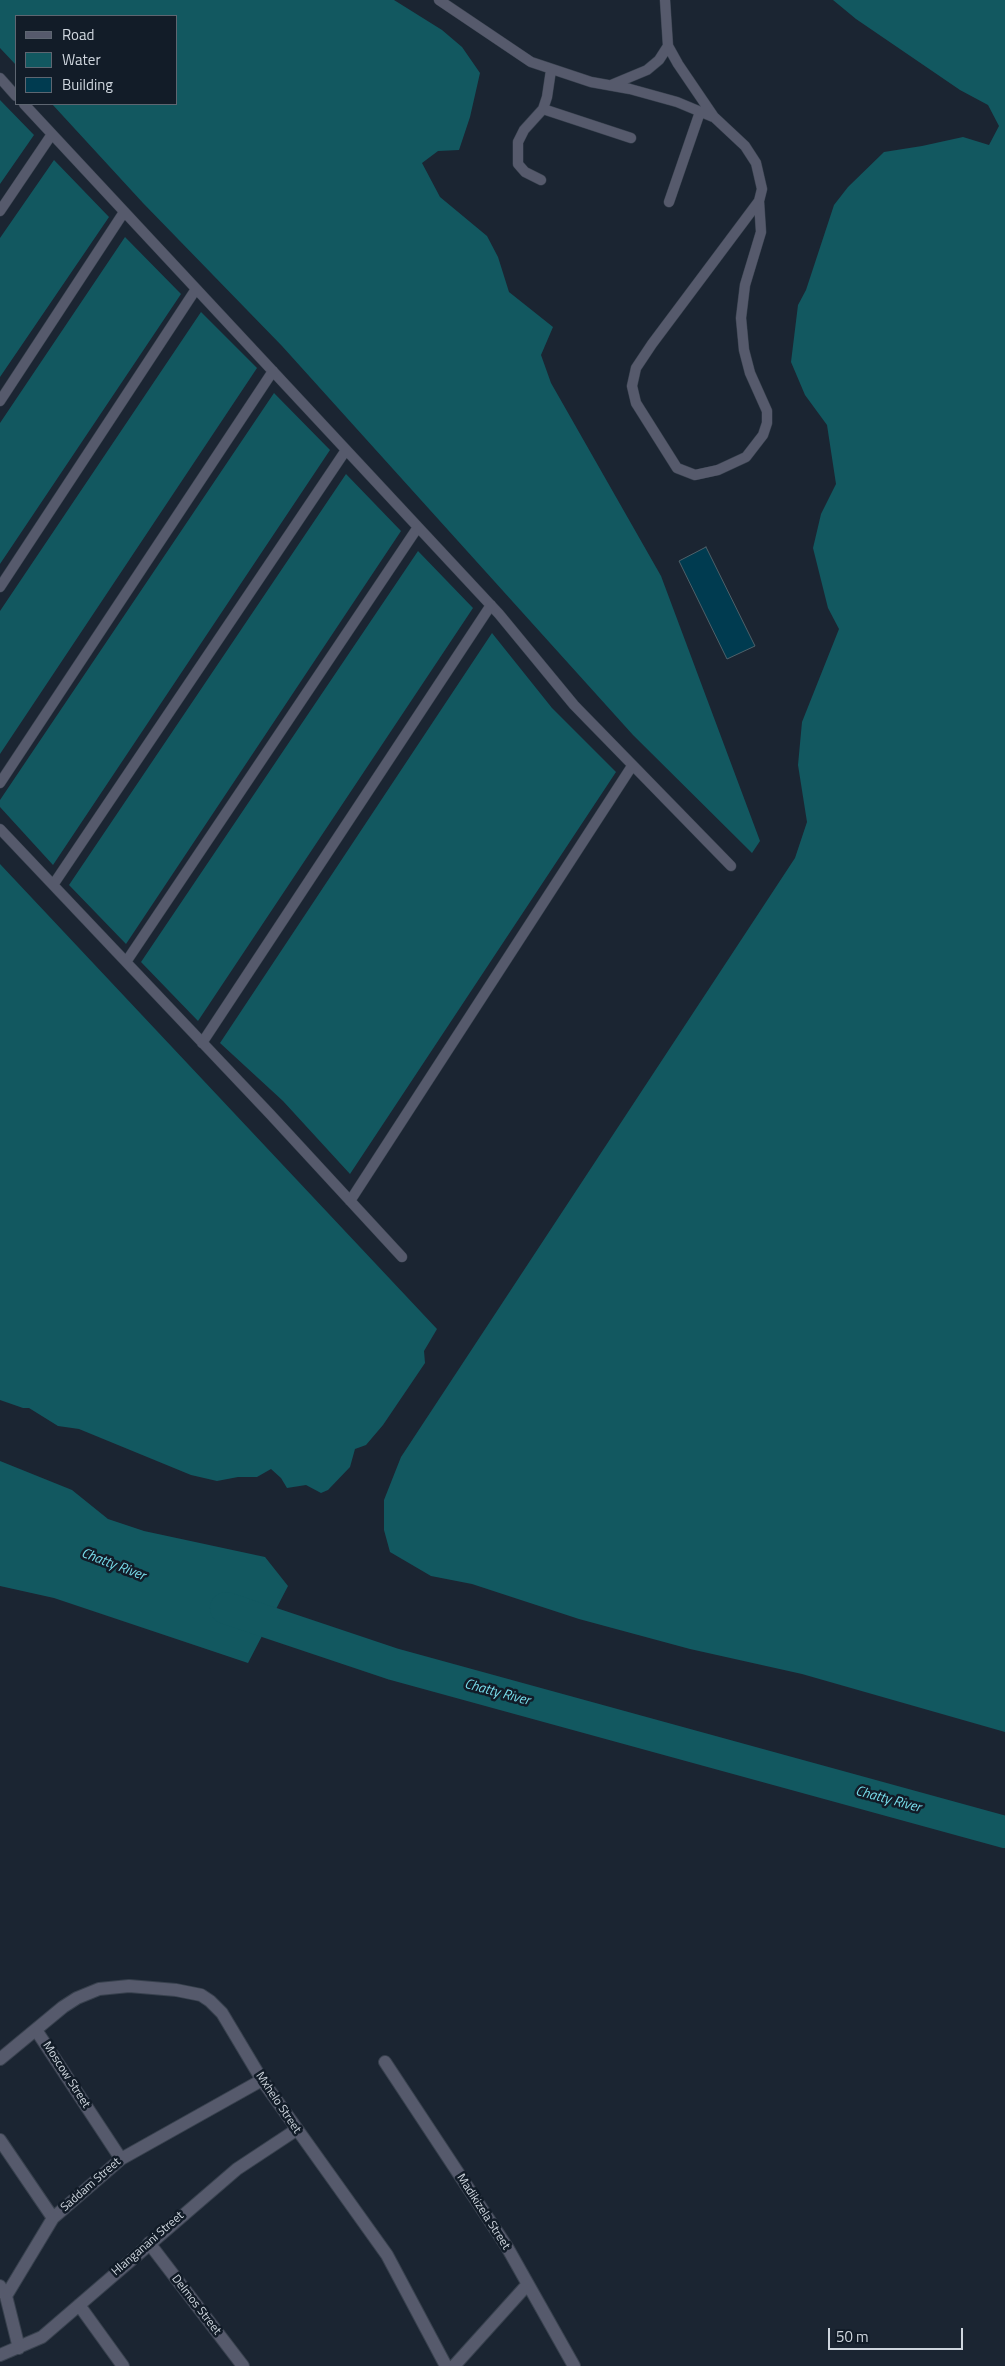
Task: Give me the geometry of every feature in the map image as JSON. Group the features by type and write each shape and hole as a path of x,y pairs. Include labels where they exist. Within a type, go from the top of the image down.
{"street":[{"name":"Mxhelo Street","path":"36,2030 77,1998 99,1990 129,1986 190,1992 201,1996 222,2013 262,2080 296,2130 387,2255 446,2366"},
{"name":"Moscow Street","path":"0,2059 36,2030 121,2158"},
{"name":"Madikizela Street","path":"385,2062 507,2247 527,2286 574,2366"},
{"name":"Saddam Street","path":"3,2291 53,2218 121,2158 262,2080"},
{"name":"Hlanganani Street","path":"0,2355 42,2337 237,2169 296,2130"},
{"path":"0,2140 53,2218"},
{"name":"Delmos Street","path":"149,2243 244,2366"},
{"path":"454,2366 527,2286"},
{"path":"3,2291 19,2348"},
{"path":"79,2305 123,2366"}],"lane":[{"path":"439,0 531,62 591,82 611,85 677,102 714,117"},
{"path":"665,0 668,46 688,82 714,117 745,146 756,163 761,178 759,201 761,232 745,285 742,333 750,373 767,411 767,423 763,435 746,457 718,470 695,475 677,468 636,403 632,386 636,368 759,201"},
{"path":"611,85 646,70 659,60 668,46"},
{"path":"541,180 525,172 518,164 518,142 524,130 543,109 547,97 551,70"},
{"path":"0,78 15,95"},
{"path":"25,105 491,606 574,705 731,866"},
{"path":"543,109 631,138"},
{"path":"670,202 700,112"},
{"path":"0,211 52,134"},
{"path":"0,400 124,212"},
{"path":"0,587 196,289"},
{"path":"0,783 273,371"},
{"path":"53,885 346,450"},
{"path":"126,962 418,527"},
{"path":"202,1043 491,606"},
{"path":"350,1201 632,766"},
{"path":"0,829 402,1258"}],"water":[{"path":"0,0 394,0 442,30 462,47 480,73 470,117 459,150 438,151 422,163 440,197 487,236 498,257 509,292 553,327 541,355 551,383 661,576 760,841 752,853 633,735 282,346 143,203 53,105 178,105 178,15 15,15 15,64 0,48"},
{"path":"833,0 1005,0 1005,1732 802,1674 690,1649 579,1619 472,1584 431,1576 390,1552 384,1530 384,1500 401,1457 795,858 807,822 798,765 802,722 839,629 828,608 813,548 821,514 836,484 827,425 805,395 791,362 798,305 806,290 834,205 848,187 884,152 963,137 989,145 999,126 988,105 960,90 856,19"},
{"path":"0,100 34,135 0,184"},
{"path":"54,160 109,217 0,377 0,238"},
{"path":"125,237 181,294 0,564 0,423"},
{"path":"201,312 257,368 0,754 0,611"},
{"path":"274,393 330,450 53,865 0,807 0,800"},
{"path":"346,474 401,531 126,944 69,885"},
{"path":"418,551 473,608 198,1021 141,962"},
{"path":"492,633 552,708 616,772 350,1174 283,1101 220,1043"},
{"path":"0,864 437,1329 424,1351 425,1363 383,1425 366,1445 355,1449 350,1467 328,1490 321,1493 306,1485 287,1488 281,1478 271,1469 257,1477 238,1477 217,1481 191,1475 79,1429 58,1426 29,1408 23,1408 0,1400"},
{"path":"0,1461 72,1490 108,1519 144,1531 265,1557 288,1586 248,1663 54,1598 0,1586"}],"building":[{"path":"706,547 755,646 727,659 679,561"}],"waterway":[{"name":"Chatty River","path":"226,1608 393,1664 1005,1832"}]}
